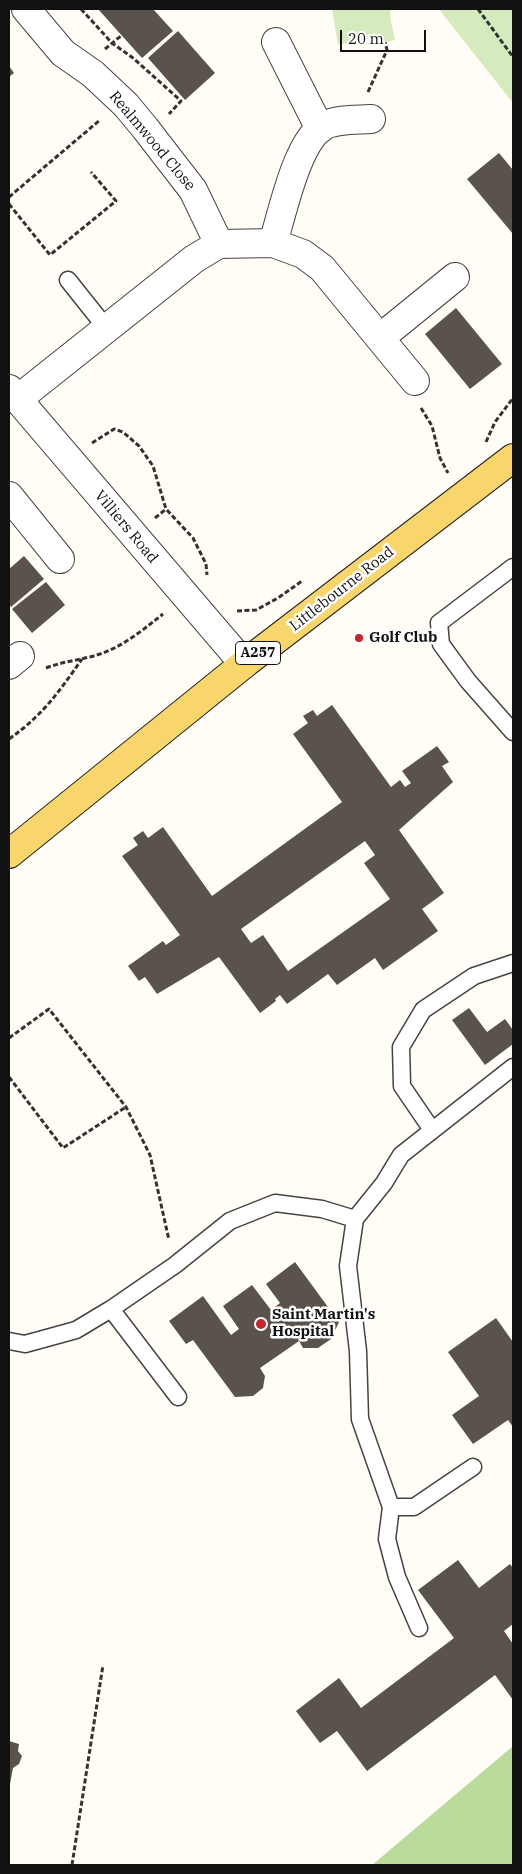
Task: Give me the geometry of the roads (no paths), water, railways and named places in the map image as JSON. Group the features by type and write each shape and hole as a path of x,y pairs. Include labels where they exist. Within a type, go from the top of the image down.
{"main road":[{"name":"Littlebourne Road","path":"9,854 244,664 513,458"}],"street":[{"name":"Realmwood Close","path":"26,9 63,53 93,74 150,135 193,190 219,244"},
{"path":"276,42 320,129"},
{"path":"273,243 296,164 305,147 325,125 342,121 367,119"},
{"path":"13,394 107,329 194,259 219,244 273,243 303,254 322,268 414,381"},
{"path":"380,338 455,277"},
{"name":"Villiers Road","path":"13,394 244,664"},
{"path":"9,496 60,558"}],"lane":[{"path":"68,280 107,329"},
{"path":"513,567 439,623 440,644 468,681 513,732"},
{"path":"432,1130 402,1086 401,1047 422,1010 474,976 513,963"},
{"path":"419,1628 397,1577 388,1539 391,1507 360,1419 358,1351 348,1266 355,1219 384,1183 401,1155 513,1067"},
{"path":"9,1341 25,1344 76,1330 111,1309 175,1265 230,1221 275,1203 322,1209 355,1219"},
{"path":"111,1309 178,1397"},
{"path":"391,1507 414,1506 473,1467"}],"place":[{"name":"Golf Club","path":"359,638"},
{"name":"Saint Martin's Hospital","path":"261,1324"}]}
